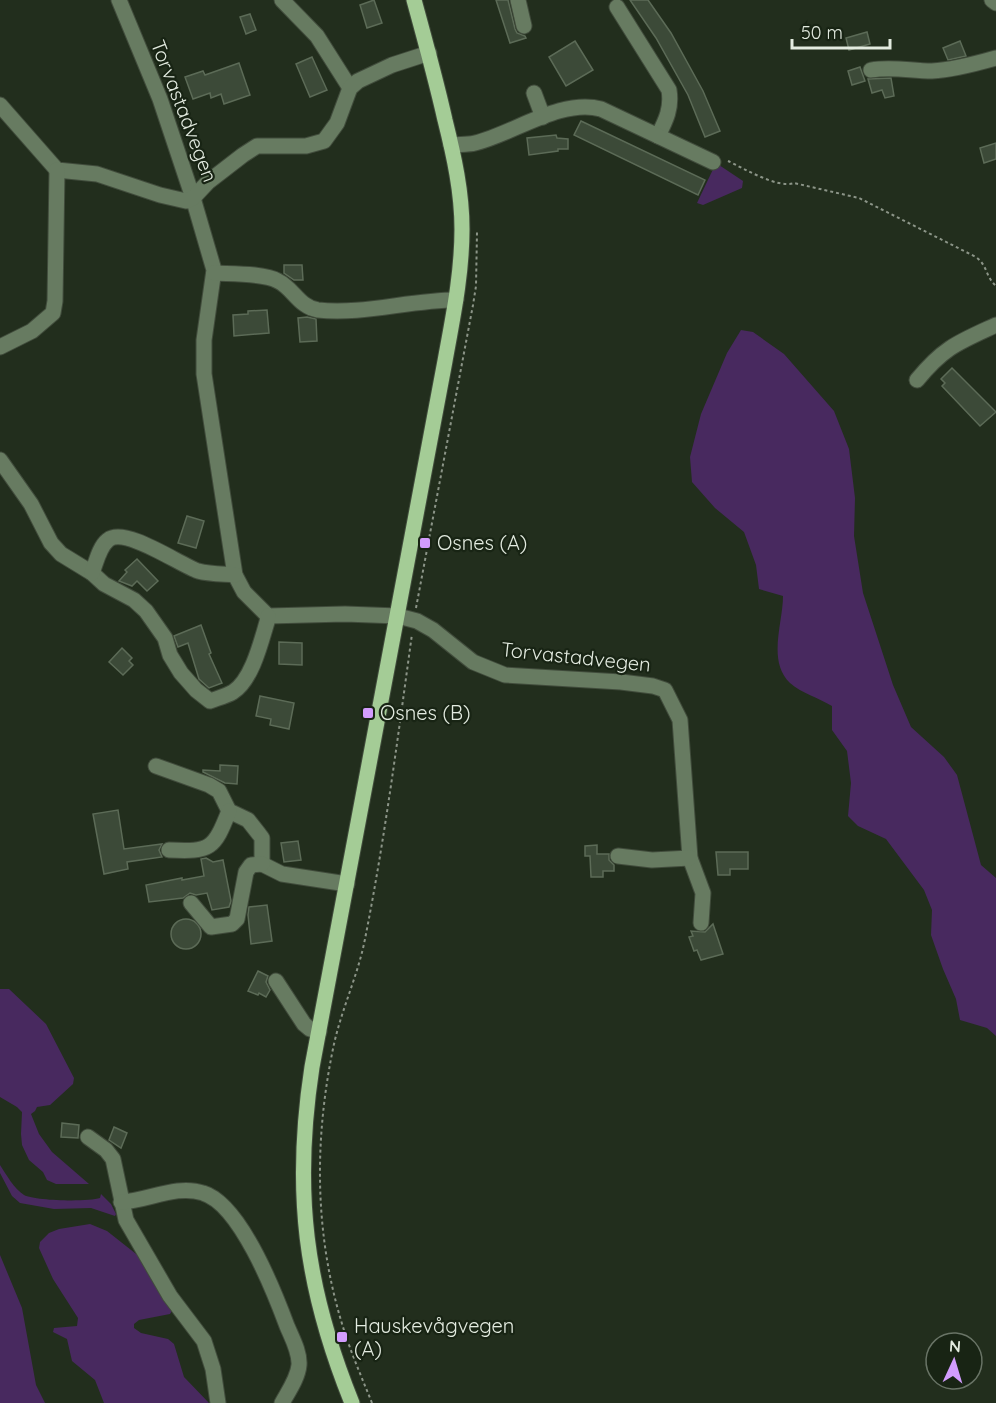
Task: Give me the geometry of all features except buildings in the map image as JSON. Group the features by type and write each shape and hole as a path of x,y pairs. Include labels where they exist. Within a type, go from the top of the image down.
{"main road":[{"path":"352,1403 330,1346 322,1317 304,1222 302,1179 305,1118 319,1032 456,300 462,229 458,177 414,0"}],"street":[{"name":"Torvastadvegen","path":"119,0 160,99 194,198 208,182 257,146 306,146 324,141 337,123 350,88"},
{"path":"282,0 317,36 350,88 372,74 429,53"},
{"path":"518,0 524,26"},
{"path":"992,0 996,3"},
{"path":"617,7 669,90 671,102 669,114 658,136"},
{"path":"871,70 897,68 931,71 996,58"},
{"path":"534,93 543,117"},
{"path":"0,105 57,170 53,313 32,331 0,347"},
{"path":"451,145 474,144 543,117 578,107 592,106 712,162"},
{"path":"0,460 31,504 51,543 61,554 92,573 104,584 134,600 146,611 165,638 170,655 181,673 196,690 210,701 234,691 252,667 268,616 244,592 235,575 204,374 204,340 214,273 194,198 186,201 160,195 97,174 57,170"},
{"path":"214,273 262,277 278,281 305,306 315,310 342,311 405,303 456,300"},
{"path":"917,380 932,361 948,348 996,325"},
{"path":"92,573 100,551 109,539 117,536 163,552 200,571 235,575"},
{"name":"Torvastadvegen","path":"268,616 345,614 398,616 414,620 433,630 473,662 505,675 621,682 665,690 680,720 690,858 703,893 701,923"},
{"path":"156,766 209,785 219,791 229,811 248,820 260,834 262,864"},
{"path":"169,850 202,850 210,847 218,837 229,811"},
{"path":"618,856 652,860 690,858"},
{"path":"191,903 211,927 232,924 237,919 246,872 250,865 262,864 282,874 347,884"},
{"path":"276,981 304,1024 319,1032"},
{"path":"88,1137 106,1150 113,1159 126,1220 170,1296 204,1341 213,1369 218,1403"},
{"path":"121,1202 138,1201 185,1190 196,1191 215,1199 236,1222 274,1292 298,1359 297,1372 282,1403"}],"path":[{"path":"712,162 718,156 776,182 788,185 794,183 859,198 976,257 984,265 988,279 996,286"},
{"path":"372,1403 343,1327 328,1270 320,1198 320,1148 324,1102 340,1017 360,959 375,883 414,620 476,286 477,230"}],"shaded area":[{"path":"716,163 743,181 742,188 703,205 697,203"},
{"path":"741,330 753,332 784,354 834,411 849,449 855,498 854,536 863,593 893,685 911,727 944,757 957,775 981,865 996,878 996,1036 987,1028 960,1020 956,999 931,935 932,910 924,890 886,839 858,826 848,816 851,783 847,751 832,730 832,706 794,687 783,674 779,664 778,641 783,596 759,589 756,565 744,532 715,508 692,482 690,457 701,414 727,353"},
{"path":"0,989 9,989 46,1024 74,1078 73,1084 50,1105 37,1107 31,1114 39,1134 52,1152 89,1184 56,1184 47,1180 43,1172 29,1160 22,1145 22,1112 0,1097"},
{"path":"0,1165 24,1195 39,1199 74,1200 100,1198 101,1194 111,1204 116,1214 115,1216 91,1208 54,1209 20,1203 12,1196 0,1173"},
{"path":"90,1224 107,1231 145,1261 173,1309 170,1314 139,1320 134,1324 134,1328 141,1333 168,1339 174,1344 184,1377 209,1403 104,1403 95,1380 72,1361 67,1339 53,1332 54,1328 77,1326 78,1318 53,1279 39,1248 40,1242 49,1233"},
{"path":"0,1255 22,1308 36,1385 45,1403 0,1403"}],"place":[{"name":"Osnes (A)","path":"425,543"},
{"name":"Osnes (B)","path":"368,713"},
{"name":"Hauskevågvegen (A)","path":"342,1337"}]}
